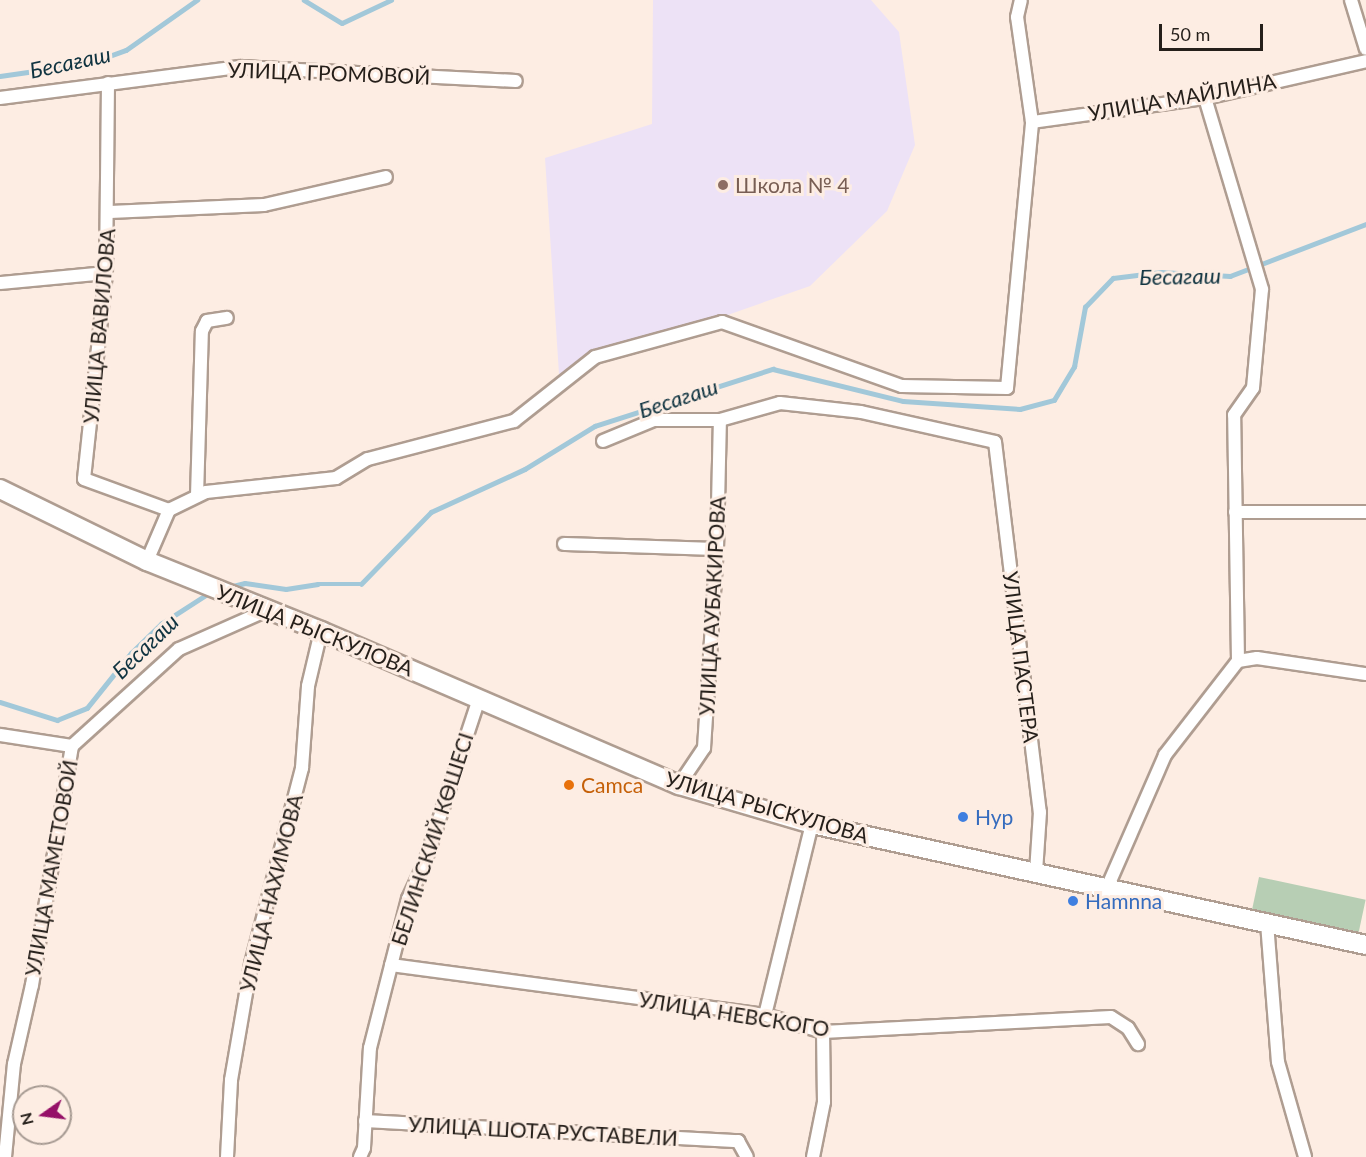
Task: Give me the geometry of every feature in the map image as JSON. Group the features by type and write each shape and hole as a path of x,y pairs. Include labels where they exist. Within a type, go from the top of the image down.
{"main road":[{"name":"УЛИЦА РЫСКУЛОВА","path":"0,489 147,561 321,631 680,785 812,824 1366,945"}],"street":[{"path":"147,561 169,510 198,496 336,478 368,459 514,421 595,357 722,322 902,386 1007,388 1032,122 1017,17 1021,0"},
{"path":"1352,0 1366,49"},
{"name":"УЛИЦА МАЙЛИНА","path":"1032,122 1205,98 1366,61"},
{"name":"УЛИЦА ГРОМОВОЙ","path":"0,98 240,67 516,81"},
{"name":"УЛИЦА ВАВИЛОВА","path":"108,83 110,212 106,273 84,479 169,510"},
{"path":"1107,888 1165,755 1238,661 1234,415 1253,388 1262,289 1205,98"},
{"path":"110,212 264,206 386,177"},
{"path":"0,283 106,273"},
{"path":"198,496 202,331 207,321 227,318"},
{"name":"УЛИЦА ПАСТЕРА","path":"720,420 780,403 861,412 995,442 1040,812 1036,873"},
{"path":"603,441 654,420 720,420"},
{"name":"УЛИЦА АУБАКИРОВА","path":"680,785 704,748 717,549 720,420"},
{"path":"1235,512 1366,512"},
{"path":"564,544 717,549"},
{"name":"УЛИЦА МАМЕТОВОЙ","path":"5,1157 14,1064 32,985 72,746 179,649 267,610"},
{"name":"УЛИЦА НАХИМОВА","path":"227,1157 231,1080 251,964 302,768 308,686 321,631"},
{"path":"1238,661 1257,658 1366,674"},
{"name":"БЕЛИНСКИЙ КӨШЕСI","path":"365,1121 370,1048 408,899 424,865 479,699"},
{"path":"0,735 72,746"},
{"path":"765,1015 812,824"},
{"path":"1267,923 1278,1062 1305,1157"},
{"name":"УЛИЦА НЕВСКОГО","path":"391,964 765,1015 823,1032 1111,1017 1128,1028 1138,1044"},
{"path":"813,1157 824,1102 823,1032"},
{"path":"360,1157 365,1121"},
{"name":"УЛИЦА ШОТА РУСТАВЕЛИ","path":"365,1121 738,1141 747,1157"}],"shaded area":[{"name":"Школа № 4","path":"653,0 871,0 899,32 915,145 887,211 810,286 559,374 545,158 652,124"}],"green space":[{"path":"1259,877 1366,900 1359,932 1252,909"}],"waterway":[{"name":"Бесағаш","path":"0,76 90,63 126,50 197,0"},
{"name":"Бесағаш","path":"304,0 342,23 391,0"},
{"name":"Бесагаш","path":"229,587 245,583 286,589 318,584 361,584 431,512 525,469 595,426 773,369 903,401 1020,409 1054,400 1074,367 1085,307 1113,278 1161,272 1230,276 1366,224"},
{"name":"Бесагаш","path":"0,702 57,720 87,708 131,653 161,624 209,593"}],"place":[{"name":"Школа № 4","path":"723,185"},
{"name":"Camca","path":"569,785"},
{"name":"Hyp","path":"963,817"},
{"name":"Hamnna","path":"1073,901"}]}
